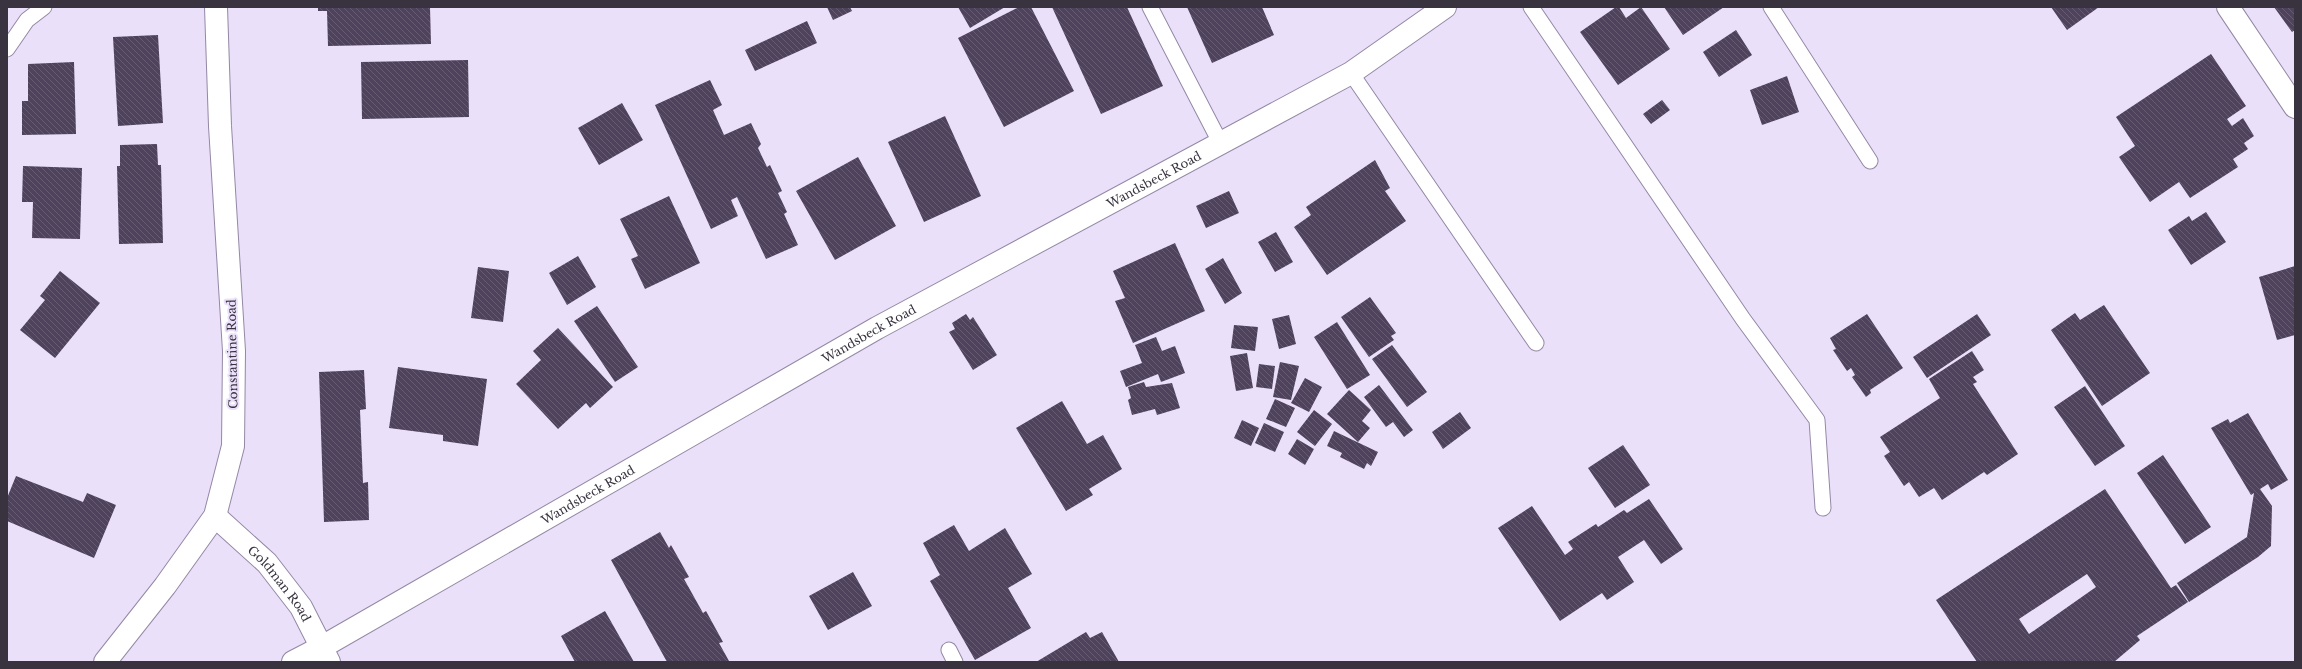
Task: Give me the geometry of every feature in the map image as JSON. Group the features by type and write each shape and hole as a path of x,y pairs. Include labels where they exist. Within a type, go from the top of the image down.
{"street":[{"name":"Constantine Road","path":"105,662 165,586 215,516 233,446 234,351 220,126 216,7"},
{"name":"Wandsbeck Road","path":"293,662 326,655 877,328 1351,73 1444,7"},
{"path":"2228,7 2295,107"},
{"name":"Goldman Road","path":"215,516 267,563 301,607 326,655"}],"lane":[{"path":"7,49 27,20 44,7"},
{"path":"1150,7 1221,144"},
{"path":"1531,7 1743,318 1817,420 1823,508"},
{"path":"1771,7 1870,161"},
{"path":"1351,73 1536,343"}],"building":[{"path":"318,7 430,7 431,44 328,46 327,11 318,11"},
{"path":"827,7 850,7 852,11 833,20"},
{"path":"958,7 1005,7 970,28"},
{"path":"1019,7 1031,7 1074,91 1004,127 958,38"},
{"path":"1052,7 1127,7 1163,86 1101,114"},
{"path":"1187,7 1262,7 1274,35 1212,63"},
{"path":"1616,7 1619,7 1626,18 1641,7 1670,49 1618,85 1580,32"},
{"path":"1664,7 1724,7 1683,35"},
{"path":"2051,7 2099,7 2067,30"},
{"path":"2274,7 2295,7 2295,30 2292,32"},
{"path":"807,21 817,43 755,71 745,50"},
{"path":"1736,30 1752,55 1719,77 1703,52"},
{"path":"158,35 163,123 118,126 113,37"},
{"path":"2211,54 2246,106 2227,119 2232,126 2243,118 2254,136 2244,143 2248,149 2233,159 2238,167 2190,198 2179,182 2150,202 2119,157 2135,146 2116,117"},
{"path":"468,60 469,117 362,119 361,62"},
{"path":"74,62 76,134 22,135 22,101 28,101 28,64"},
{"path":"1787,76 1799,112 1762,125 1750,90"},
{"path":"710,80 722,105 713,110 724,135 751,123 761,144 758,148 767,167 770,165 782,191 778,193 787,212 784,214 798,245 766,259 737,197 731,200 738,216 711,229 655,105"},
{"path":"1662,100 1670,110 1651,124 1643,114"},
{"path":"622,103 643,140 599,165 578,128"},
{"path":"945,116 981,196 924,222 888,142"},
{"path":"157,144 158,165 161,165 163,243 119,244 117,166 120,166 120,145"},
{"path":"858,157 896,226 835,260 796,191"},
{"path":"1375,160 1390,188 1385,191 1406,221 1327,275 1294,227 1311,215 1306,207"},
{"path":"23,166 82,168 80,239 32,238 33,202 22,202"},
{"path":"1229,191 1239,213 1206,228 1196,206"},
{"path":"669,196 700,263 645,289 631,259 638,256 620,219"},
{"path":"2206,212 2226,242 2191,265 2168,230 2189,216 2192,221"},
{"path":"1276,232 1293,262 1275,272 1258,242"},
{"path":"1175,243 1205,311 1133,343 1115,301 1125,298 1113,271"},
{"path":"578,256 596,287 567,305 549,273"},
{"path":"1223,258 1242,293 1225,304 1205,269"},
{"path":"2295,266 2295,335 2277,340 2259,277"},
{"path":"478,267 509,271 503,322 471,318"},
{"path":"60,271 100,303 55,358 20,330 45,300 40,296"},
{"path":"1370,297 1396,333 1391,336 1394,340 1369,357 1341,317"},
{"path":"2104,305 2150,373 2102,406 2051,330 2075,313 2080,320"},
{"path":"597,306 638,367 615,382 574,321"},
{"path":"966,314 970,320 973,317 997,355 973,370 949,332 955,329 952,323"},
{"path":"1867,314 1903,368 1870,390 1871,393 1866,397 1852,377 1855,375 1851,368 1847,371 1833,350 1836,349 1830,338"},
{"path":"1977,314 1991,335 1927,378 1913,357"},
{"path":"1289,315 1296,344 1279,349 1272,319"},
{"path":"1337,322 1370,375 1347,389 1314,337"},
{"path":"1234,325 1258,327 1255,351 1231,348"},
{"path":"558,328 613,387 590,408 586,403 558,429 516,384 541,360 533,351"},
{"path":"1156,337 1162,351 1175,346 1185,373 1161,382 1158,374 1126,387 1120,371 1142,363 1135,345"},
{"path":"1392,345 1427,392 1407,407 1372,359"},
{"path":"1972,351 1984,370 1973,377 1977,382 1973,384 2018,454 1987,475 1984,472 1942,500 1934,488 1919,497 1909,482 1904,486 1884,456 1890,452 1880,437 1940,398 1929,379"},
{"path":"1247,353 1253,388 1236,391 1230,356"},
{"path":"1280,362 1299,366 1291,400 1273,397"},
{"path":"1259,364 1275,366 1272,389 1256,387"},
{"path":"398,367 487,379 478,446 443,441 443,435 389,428"},
{"path":"364,370 366,409 360,410 363,483 368,482 369,520 324,522 319,372"},
{"path":"1305,378 1322,387 1309,412 1291,403"},
{"path":"1144,382 1146,387 1172,383 1180,408 1157,415 1155,409 1132,415 1128,400 1131,398 1128,387"},
{"path":"1379,385 1413,430 1404,437 1393,422 1386,427 1364,397"},
{"path":"2085,386 2125,446 2095,466 2054,407"},
{"path":"1349,390 1371,410 1362,421 1370,428 1358,442 1327,414"},
{"path":"1275,399 1295,408 1286,427 1266,419"},
{"path":"1062,401 1087,444 1103,435 1122,469 1089,489 1093,495 1066,511 1016,428"},
{"path":"1314,410 1332,424 1315,446 1297,432"},
{"path":"1460,412 1471,428 1443,449 1432,432"},
{"path":"2248,413 2288,480 2271,490 2268,484 2260,489 2272,506 2271,546 2258,557 2189,602 2177,583 2247,537 2254,493 2251,495 2211,428 2228,419 2230,423"},
{"path":"1242,420 1259,428 1251,446 1234,438"},
{"path":"1264,423 1284,432 1275,452 1255,443"},
{"path":"1334,431 1378,452 1371,466 1367,463 1364,469 1340,457 1342,453 1327,446"},
{"path":"1297,439 1314,449 1305,465 1288,454"},
{"path":"1623,445 1650,485 1615,508 1588,468"},
{"path":"2163,455 2211,527 2185,544 2137,473"},
{"path":"16,476 83,502 87,493 116,505 94,558 7,521 7,498"},
{"path":"2105,489 2171,588 2176,585 2188,602 2137,636 2140,640 2114,662 1977,662 1936,600","holes":["2087,574 2096,587 2029,634 2019,619"]},
{"path":"1649,499 1683,549 1661,564 1644,540 1618,557 1634,582 1607,600 1602,593 1560,621 1498,528 1532,506 1565,555 1573,549 1568,542 1596,524 1598,527 1624,510 1627,513"},
{"path":"954,525 969,551 1005,528 1032,574 1008,588 1031,628 975,660 930,581 940,575 923,543"},
{"path":"660,532 669,548 671,545 689,577 684,579 703,613 706,611 723,642 719,643 729,661 667,662 611,560"},
{"path":"853,572 872,606 828,630 809,596"},
{"path":"605,611 634,662 575,662 561,636"},
{"path":"1086,632 1090,638 1102,632 1119,662 1036,662"}]}
